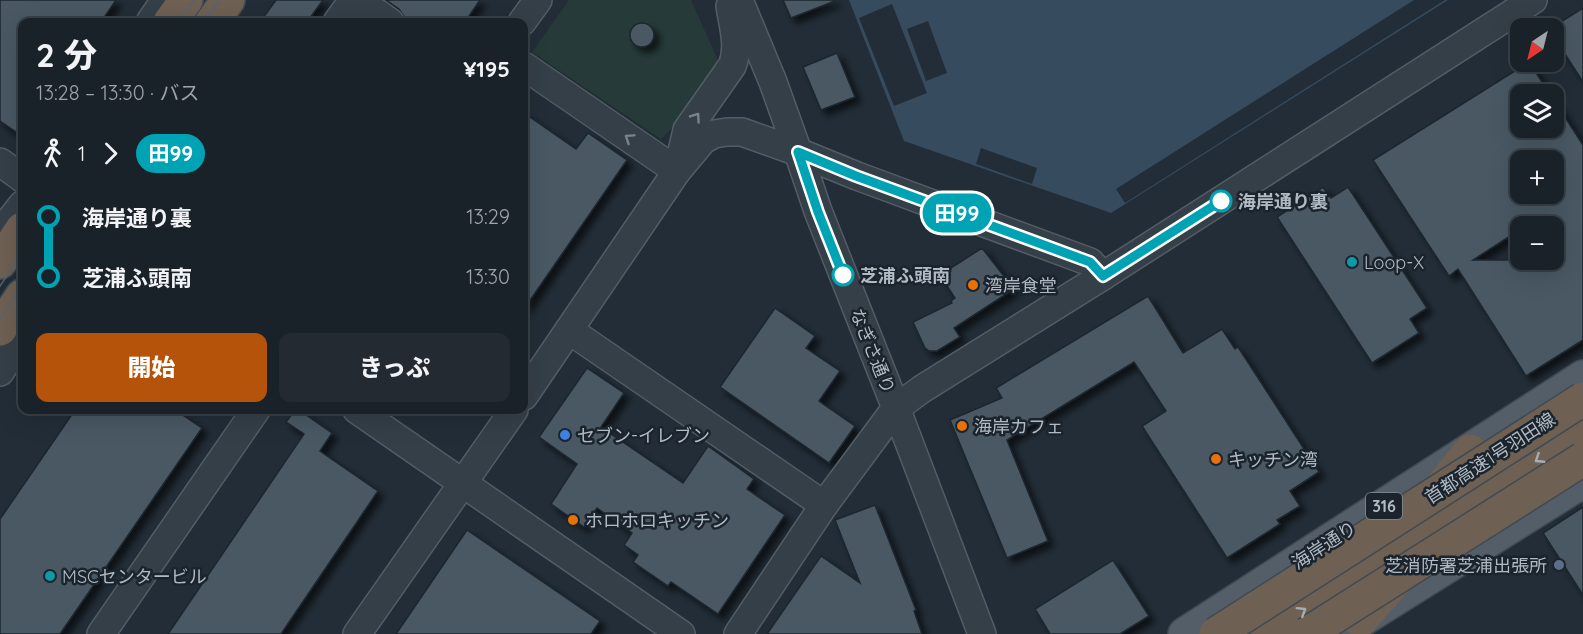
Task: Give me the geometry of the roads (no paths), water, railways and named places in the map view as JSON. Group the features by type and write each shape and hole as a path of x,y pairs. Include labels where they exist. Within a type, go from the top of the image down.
{"highway":[{"path":"173,18 186,0"},
{"path":"215,18 228,0"},
{"path":"0,264 18,237"},
{"path":"0,329 18,302"},
{"name":"首都高速1号羽田線","path":"1216,634 1583,399"},
{"path":"1350,628 1414,560 1449,526 1495,487 1583,431"},
{"path":"1265,634 1338,588 1370,564 1406,528 1470,451"},
{"path":"1307,634 1583,459"}],"main road":[{"name":"海岸通り","path":"1185,634 1583,377"},
{"path":"1350,628 1583,481"}],"street":[{"path":"153,18 165,0"},
{"path":"168,18 180,0"},
{"path":"224,18 237,0"},
{"path":"340,18 353,0"},
{"path":"358,0 384,18"},
{"path":"525,18 538,0"},
{"path":"677,171 687,130 736,57 729,0"},
{"name":"なぎさ通り","path":"739,0 773,82 818,212 982,634"},
{"path":"738,634 824,505 896,408 922,389 1103,276 1533,0"},
{"path":"528,69 677,171"},
{"path":"528,390 677,171 703,140 714,134 742,132 798,152 856,176 1090,262 1103,276"},
{"path":"0,162 18,175"},
{"path":"0,233 18,210"},
{"path":"0,341 18,314"},
{"path":"569,330 824,505"},
{"path":"0,372 18,344"},
{"path":"101,634 253,414"},
{"path":"363,414 681,634"},
{"path":"357,634 511,414"}],"water":[{"path":"849,0 1448,0 1111,213 904,141"}],"tram line":[{"path":"181,18 194,0"},
{"path":"207,18 220,0"},
{"path":"0,286 18,259"},
{"path":"0,319 18,292"}],"place":[{"name":"海岸通り裏","path":"1221,201"},
{"name":"Loop-X","path":"1352,262"},
{"name":"芝浦ふ頭南","path":"843,275"},
{"name":"湾岸食堂","path":"973,285"},
{"name":"海岸カフェ","path":"962,426"},
{"name":"セブン-イレブン","path":"565,435"},
{"name":"キッチン湾","path":"1216,459"},
{"name":"ホロホロキッチン","path":"573,520"},
{"name":"芝消防署芝浦出張所","path":"1559,565"},
{"name":"MSCセンタービル","path":"50,576"}]}
